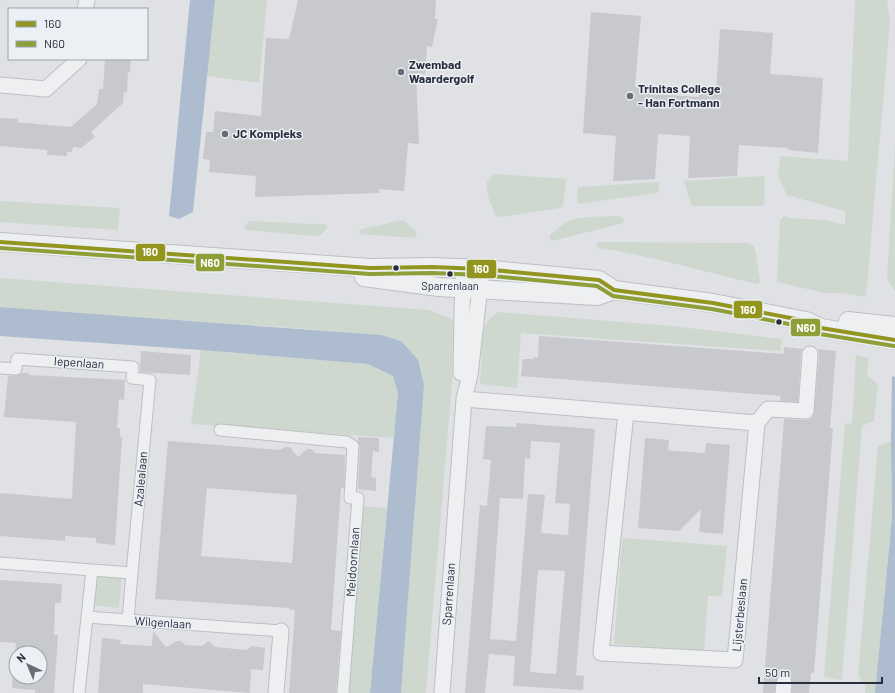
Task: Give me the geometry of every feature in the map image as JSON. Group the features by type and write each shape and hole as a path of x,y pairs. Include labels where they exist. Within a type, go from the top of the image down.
{"street":[{"path":"0,85 46,89 78,60"},
{"path":"0,242 370,268 432,267 482,269 600,280 614,290"},
{"path":"0,251 364,277 439,287 597,296 614,290 713,303 806,321 824,317 895,335"},
{"name":"Sparrenlaan","path":"464,268 461,370 464,400"},
{"name":"Sparrenlaan","path":"442,693 464,400 470,375 482,269"},
{"path":"464,400 757,423 768,409 806,411 810,354"},
{"name":"Iepenlaan","path":"0,368 16,369 17,359 133,367 132,378 150,380 149,386"},
{"name":"Azalealaan","path":"132,573 149,386"},
{"name":"Lijsterbeslaan","path":"626,413 602,653 735,660 757,423"},
{"name":"Meidoornlaan","path":"220,430 347,442 351,444 353,449 350,498 358,498 343,693"},
{"path":"0,563 132,573"},
{"path":"79,693 92,570"},
{"name":"Wilgenlaan","path":"132,573 128,620 281,632"},
{"path":"87,616 128,620"},
{"path":"276,693 281,632"}],"shaded area":[{"path":"215,0 267,0 259,83 206,76"},
{"path":"855,0 887,0 890,22 866,297 841,293 825,293 777,282 780,220 784,216 791,218 825,220 845,225 845,211 787,195 778,176 780,156 848,161"},
{"path":"895,145 895,291 887,279"},
{"path":"493,175 566,179 563,206 560,208 501,217 496,216 489,200 487,182"},
{"path":"765,176 764,204 761,206 694,206 691,205 684,181"},
{"path":"659,182 659,190 656,193 578,204 577,201 578,187"},
{"path":"0,201 120,208 118,230 0,222"},
{"path":"616,216 622,217 624,222 552,241 550,238 550,235 558,228 574,219"},
{"path":"403,220 416,231 417,235 413,238 359,234 362,229"},
{"path":"250,221 325,224 328,227 321,235 313,236 248,230 244,228"},
{"path":"599,242 749,243 754,247 756,254 760,282 756,284 656,259 614,250 601,249 596,247 596,244"},
{"path":"0,278 429,310 453,320 452,383 426,693 401,693 424,385 323,330 0,307"},
{"path":"498,312 672,326 782,339 780,351 521,333 517,388 480,384 483,330 488,320"},
{"path":"201,350 368,364 393,376 398,393 394,438 191,424"},
{"path":"856,355 869,358 867,375 878,385 874,421 862,426 842,680 824,677 845,424 852,423"},
{"path":"891,441 892,518 875,693 865,693 865,685 858,676 878,446"},
{"path":"356,506 387,508 370,693 342,693"},
{"path":"623,538 727,546 722,596 708,596 704,651 614,644"},
{"path":"96,574 122,576 119,608 93,605"}],"water":[{"path":"190,0 215,0 193,212 179,219 169,216"},
{"path":"0,307 381,335 401,341 418,360 424,385 401,693 370,693 398,393 393,376 368,364 201,350 0,336"},
{"path":"892,376 895,377 895,693 875,693 892,518"}],"building":[{"path":"298,0 436,0 435,19 438,19 432,47 427,46 425,74 416,73 419,144 408,143 404,191 379,189 379,193 255,197 256,176 209,172 210,160 203,159 206,132 213,132 215,111 261,116 266,38 289,39"},
{"name":"Trinitas College - Han Fortmann","path":"591,12 641,16 635,87 651,89 651,94 699,97 700,92 716,93 720,29 773,33 770,74 823,78 818,153 788,150 788,148 739,145 737,176 688,178 690,136 658,134 655,179 613,181 616,136 583,133"},
{"path":"105,60 131,60 130,73 128,72 127,92 124,92 123,103 91,132 95,137 81,148 73,147 72,152 67,152 67,156 47,155 47,150 0,146 0,118 18,119 17,122 71,127 97,104 99,89 103,89"},
{"path":"539,336 784,354 784,347 803,349 801,353 798,402 780,401 781,396 521,376 523,359 533,359 534,357 538,358"},
{"path":"818,349 836,351 830,428 833,428 814,673 811,673 809,693 792,693 792,680 790,676 784,674 777,678 774,693 763,693 784,419 806,420 814,416 819,355"},
{"path":"141,351 191,355 190,375 140,372"},
{"path":"22,373 28,373 29,375 125,380 124,400 119,399 117,428 120,428 120,437 122,437 115,545 96,543 96,538 65,536 65,541 0,536 0,493 72,499 76,422 4,417 8,376 19,375"},
{"path":"517,423 595,429 576,675 584,676 583,690 513,686 515,656 489,654 485,693 465,693 480,505 487,506 491,460 483,459 486,426 516,427","holes":["531,441 560,443 555,503 570,504 568,535 541,533 545,495 528,494 516,641 490,639 500,498 523,499 525,458 530,459","538,570 565,571 556,674 530,672"]},
{"path":"358,437 379,438 379,452 373,451 371,477 376,478 376,491 358,489 360,446"},
{"path":"645,438 669,440 668,450 675,451 705,453 706,443 730,445 723,534 699,532 701,509 679,531 638,528"},
{"path":"168,441 280,450 285,447 290,447 298,457 307,449 312,449 315,453 345,455 344,488 341,488 331,630 341,631 336,693 289,693 295,610 289,608 155,599","holes":["207,488 297,495 292,563 201,556"]},
{"path":"0,580 62,584 61,603 55,603 54,635 58,635 54,693 35,693 35,690 12,688 12,685 48,685 48,645 16,645 16,643 0,642"},
{"path":"153,631 166,647 177,641 181,641 185,645 202,646 209,641 215,647 247,650 251,646 265,648 263,670 251,669 250,693 143,684 143,693 98,693 102,638 121,640 120,644 152,646"}],"transit line":[{"name":"160","path":"0,242 370,268 432,267 482,269 599,280 614,290 713,303 806,321 821,328 895,340"},
{"name":"N60","path":"0,248 370,274 432,273 482,275 597,286 613,296 712,309 804,327 820,334 894,346"}],"place":[{"name":"Zwembad Waardergolf","path":"401,72"},
{"name":"Trinitas College - Han Fortmann","path":"630,96"},
{"name":"JC Kompleks","path":"225,134"},
{"name":"Sparrenlaan","path":"450,274"}]}
